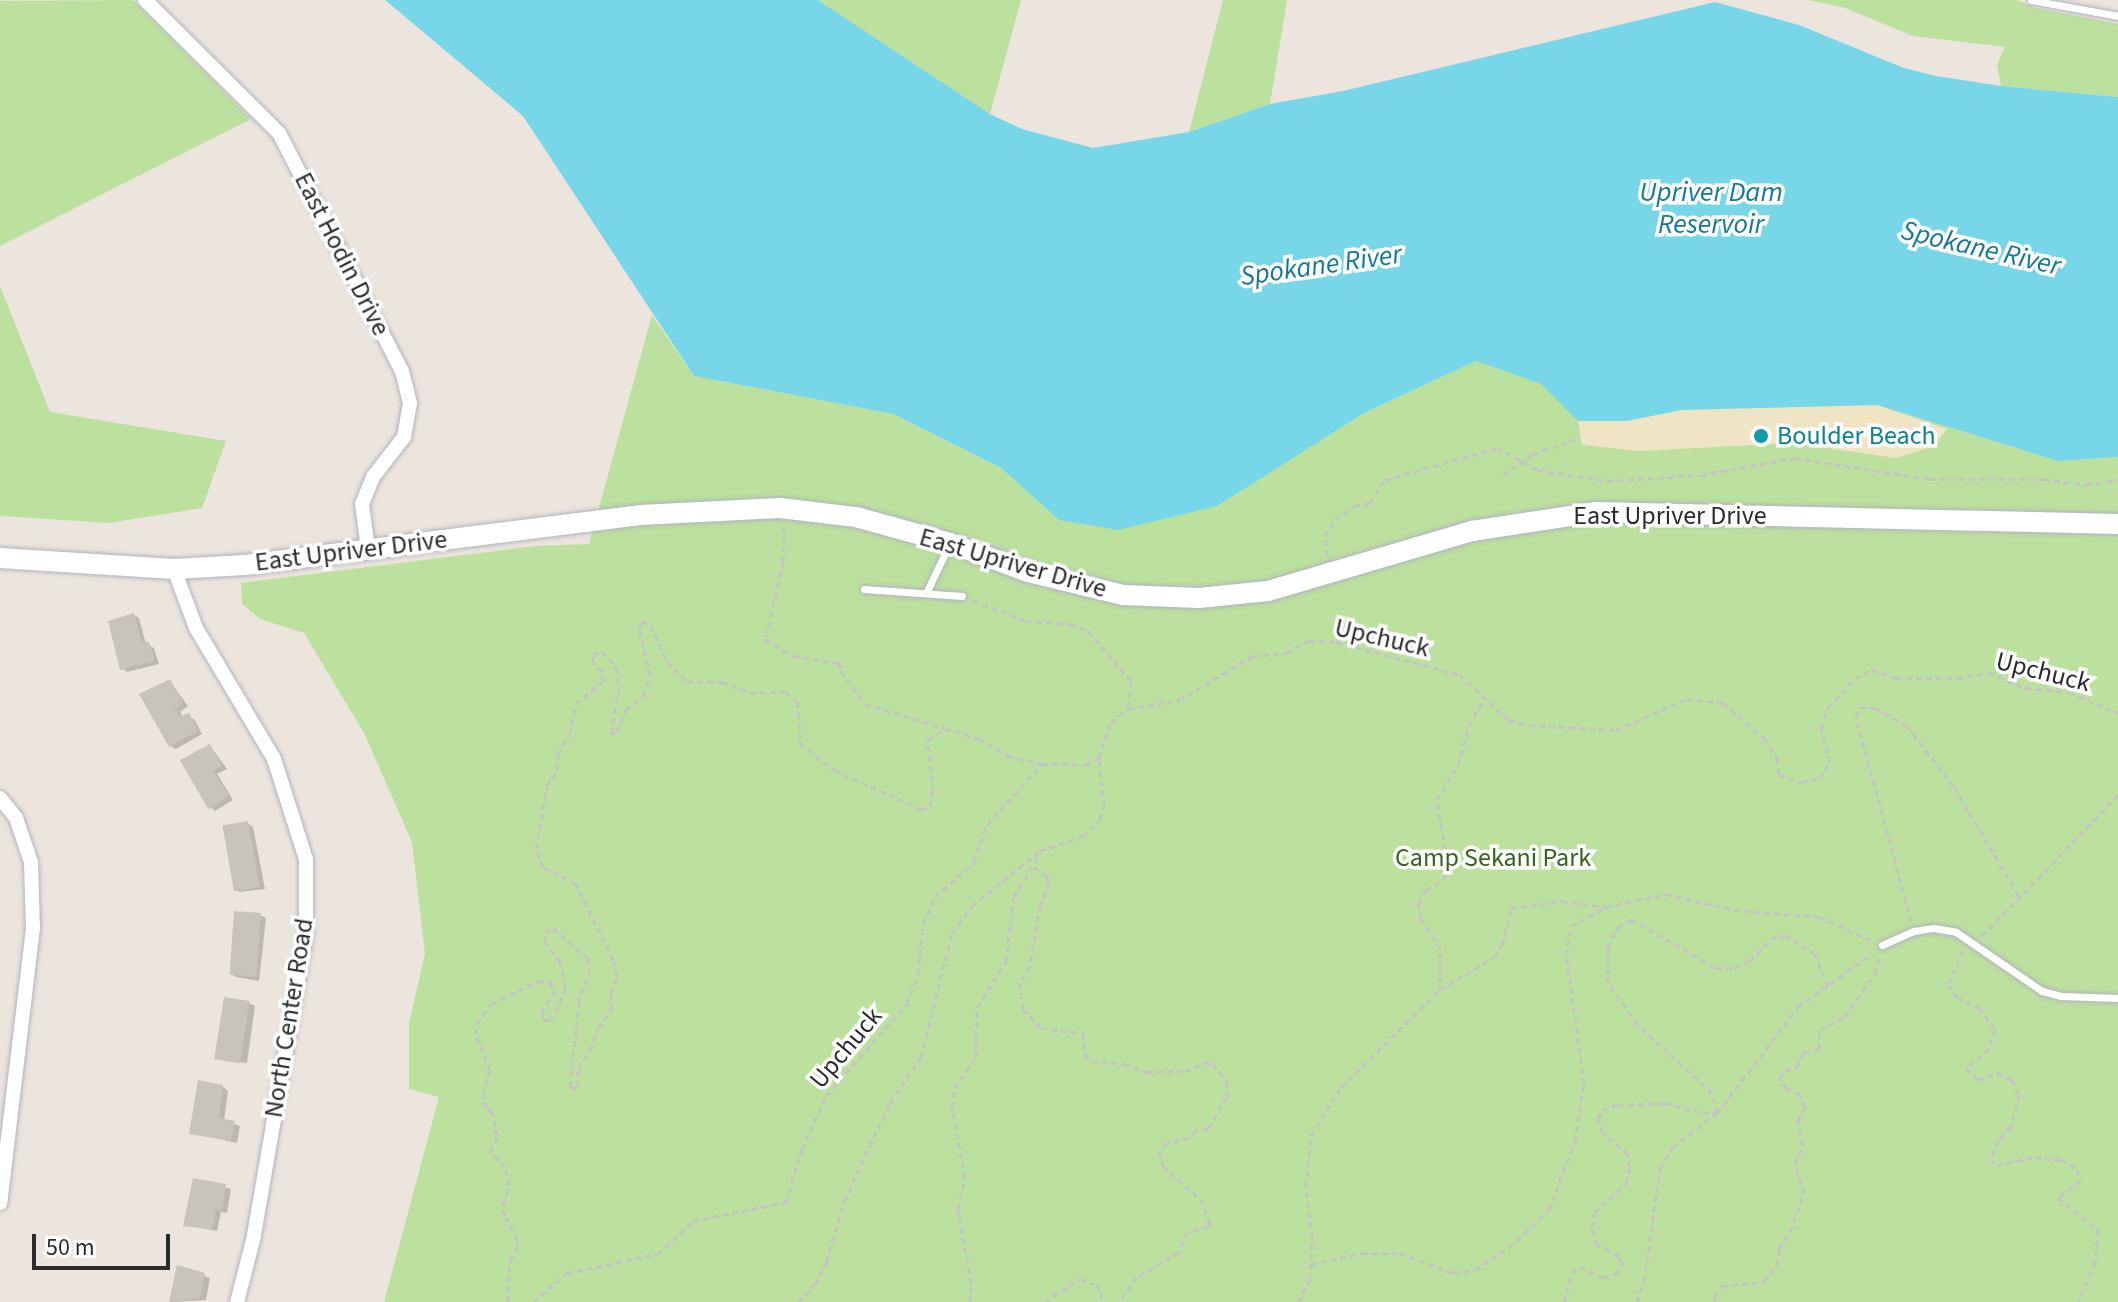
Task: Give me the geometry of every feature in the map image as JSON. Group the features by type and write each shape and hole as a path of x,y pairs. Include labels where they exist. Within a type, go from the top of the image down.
{"main road":[{"name":"East Upriver Drive","path":"0,558 174,569 245,565 640,515 780,508 856,517 950,543 1028,572 1123,595 1199,598 1268,591 1472,531 1596,512 2118,524"}],"street":[{"name":"East Hodin Drive","path":"145,0 279,133 402,371 410,403 404,437 373,477 362,504 368,549"},
{"name":"North Center Road","path":"174,569 196,628 274,759 306,859 306,934 254,1236 237,1302"},
{"path":"0,798 16,818 31,862 33,928 0,1203"}],"lane":[{"path":"2031,0 2118,16"},
{"path":"926,593 950,543"},
{"path":"864,589 962,596"},
{"path":"1882,945 1914,931 1934,928 1956,932 2042,991 2061,996 2118,998"}],"path":[{"path":"1503,475 1519,463 1577,439"},
{"path":"1330,575 1325,536 1335,519 1354,506 1370,503 1385,480 1497,448 1519,463 1561,475 1608,481 1701,475 1795,458 1929,479 2044,479 2086,485 2118,480"},
{"path":"780,508 785,532 783,562 765,639 793,656 839,663 841,671 865,704 979,739 1008,756 1042,764 1085,765 1099,758"},
{"path":"798,1302 815,1284 827,1261 844,1201 890,1103 921,1057 952,933 972,906 1040,851 1083,836 1100,819 1104,806 1099,758 1111,722 1128,709 1131,681 1088,631 1070,624 1026,621 962,596"},
{"path":"508,1302 510,1260 518,1247 503,1204 510,1185 505,1167 490,1151 497,1136 493,1113 486,1108 483,1095 490,1070 476,1034 477,1023 491,1004 538,981 550,982 555,991 542,1012 543,1020 549,1020 556,1012 566,986 560,962 545,942 546,932 553,928 588,958 590,969 579,1001 570,1085 574,1089 578,1086 578,1069 611,1010 611,993 617,976 613,960 576,884 543,867 536,849 547,786 557,770 558,754 570,734 576,704 603,681 602,672 593,662 593,654 602,651 616,667 619,688 611,734 617,732 626,710 643,696 650,675 639,628 642,621 651,626 667,662 687,682 722,682 750,693 786,692 798,702 800,743 834,770 922,810 930,806 933,791 928,740 945,728"},
{"name":"Upchuck","path":"1128,709 1179,700 1253,656 1286,653 1309,641 1336,642 1460,675 1509,720 1519,722 1616,730 1687,699 1723,703 1764,738 1777,758 1779,775 1801,782 1820,778 1830,762 1821,729 1828,708 1855,678 1872,670 1896,678 1957,678 1988,673 2026,688 2069,692 2118,713"},
{"path":"1440,990 1440,949 1421,919 1418,903 1426,890 1445,878 1447,859 1437,800 1458,765 1469,726 1485,697"},
{"path":"1914,931 1856,717 1861,707 1875,708 1907,726 1954,787 2021,899"},
{"name":"Upchuck","path":"533,1302 567,1273 658,1254 693,1221 786,1202 802,1149 826,1096 907,1004 918,974 923,924 935,897 974,862 987,825 1042,764"},
{"path":"2078,1302 2095,1262 2098,1230 2058,1198 2080,1181 2077,1169 2061,1160 2035,1157 1997,1165 1991,1159 1998,1141 2011,1127 2019,1095 2012,1080 1997,1073 1978,1080 1966,1068 1989,1049 1995,1029 1979,1008 1957,997 1948,985 1964,948 1988,932 2118,795"},
{"path":"970,1302 971,1283 958,1209 965,1178 952,1107 955,1088 976,1057 977,1007 1006,962 1014,897 1034,867 1040,851"},
{"path":"1034,867 1047,876 1049,883 1040,906 1030,966 1020,983 1023,1009 1041,1028 1083,1033 1085,1054 1091,1061 1124,1064 1147,1072 1185,1071 1205,1063 1213,1064 1227,1082 1227,1097 1208,1129 1196,1130 1189,1138 1167,1143 1159,1151 1163,1166 1200,1199 1210,1221 1208,1227 1187,1232 1179,1252 1137,1277 1119,1302"},
{"path":"1311,1264 1362,1253 1400,1253 1453,1273 1475,1270 1517,1241 1549,1210 1575,1141 1584,1083 1566,955 1571,926 1606,907 1666,894 1734,910 1820,917 1882,945"},
{"path":"1298,1302 1310,1279 1306,1186 1311,1136 1341,1087 1440,990 1494,957 1502,945 1511,908 1562,901 1606,907"},
{"path":"1717,1113 1712,1093 1637,1024 1608,982 1608,948 1618,927 1630,920 1640,924 1716,968 1735,968 1750,961 1771,939 1785,935 1814,953 1829,986"},
{"path":"1637,1302 1644,1281 1660,1168 1673,1147 1717,1113 1798,1007 1882,945"},
{"path":"1715,1302 1722,1286 1764,1282 1777,1265 1779,1249 1790,1232 1804,1193 1795,1164 1803,1145 1798,1121 1805,1106 1800,1094 1786,1088 1780,1078 1785,1071 1797,1067 1804,1052 1819,1049 1820,1030 1825,1024 1845,1016 1875,974 1882,945"},
{"path":"1564,1302 1572,1272 1580,1267 1603,1278 1616,1274 1622,1263 1619,1256 1597,1245 1592,1227 1595,1213 1626,1183 1630,1167 1628,1154 1602,1132 1598,1118 1602,1110 1618,1105 1665,1103 1703,1113 1717,1113"},
{"path":"1044,1302 1080,1279 1101,1291 1101,1302"}],"green space":[{"path":"133,0 251,119 0,246 0,1"},
{"path":"818,0 1021,0 990,114"},
{"path":"1223,0 1287,0 1270,104 1189,132"},
{"path":"1808,0 2017,0 2035,8 2118,24 2118,97 2001,86 1997,65 2005,47 1913,36 1845,8"},
{"path":"0,286 50,412 226,441 202,508 109,523 0,516"},
{"name":"Camp Sekani Park","path":"652,315 694,376 893,414 1001,468 1059,520 1364,413 1476,361 1541,384 1579,421 1627,421 1681,410 1877,405 2058,461 2118,457 2118,1302 384,1302 439,1097 409,1089 409,1023 425,954 412,842 364,733 304,633 260,619 242,604 241,583 535,546 589,544"}],"sand":[{"name":"Boulder Beach","path":"1877,405 1947,429 1934,446 1896,458 1792,443 1639,451 1582,445 1578,421 1627,421 1681,410"}],"water":[{"name":"Upriver Dam Reservoir","path":"385,0 818,0 990,114 1022,129 1093,148 1189,132 1270,104 1343,91 1715,2 1799,25 1904,68 1936,76 2001,86 2118,97 2118,457 2058,461 1877,405 1681,410 1627,421 1578,421 1541,384 1476,361 1364,413 1217,506 1118,530 1059,520 1001,468 893,414 694,376 523,116"}],"building":[{"path":"134,613 142,643 149,642 155,661 120,670 108,621"},
{"path":"170,679 183,703 175,709 180,716 189,713 198,731 169,747 139,694"},
{"path":"210,744 222,766 213,771 229,796 208,809 180,760"},
{"path":"248,821 260,887 234,891 222,826"},
{"path":"234,911 261,913 256,977 230,975"},
{"path":"224,997 250,1001 240,1063 214,1059"},
{"path":"198,1080 223,1085 219,1118 235,1121 231,1141 189,1134"},
{"path":"193,1178 226,1184 222,1211 216,1210 212,1229 183,1226"},
{"path":"177,1265 205,1273 200,1298 169,1302"}],"place":[{"name":"Boulder Beach","path":"1761,436"}],"water label":[{"name":"Spokane River","path":"1981,248"},
{"name":"Spokane River","path":"1321,265"}]}
